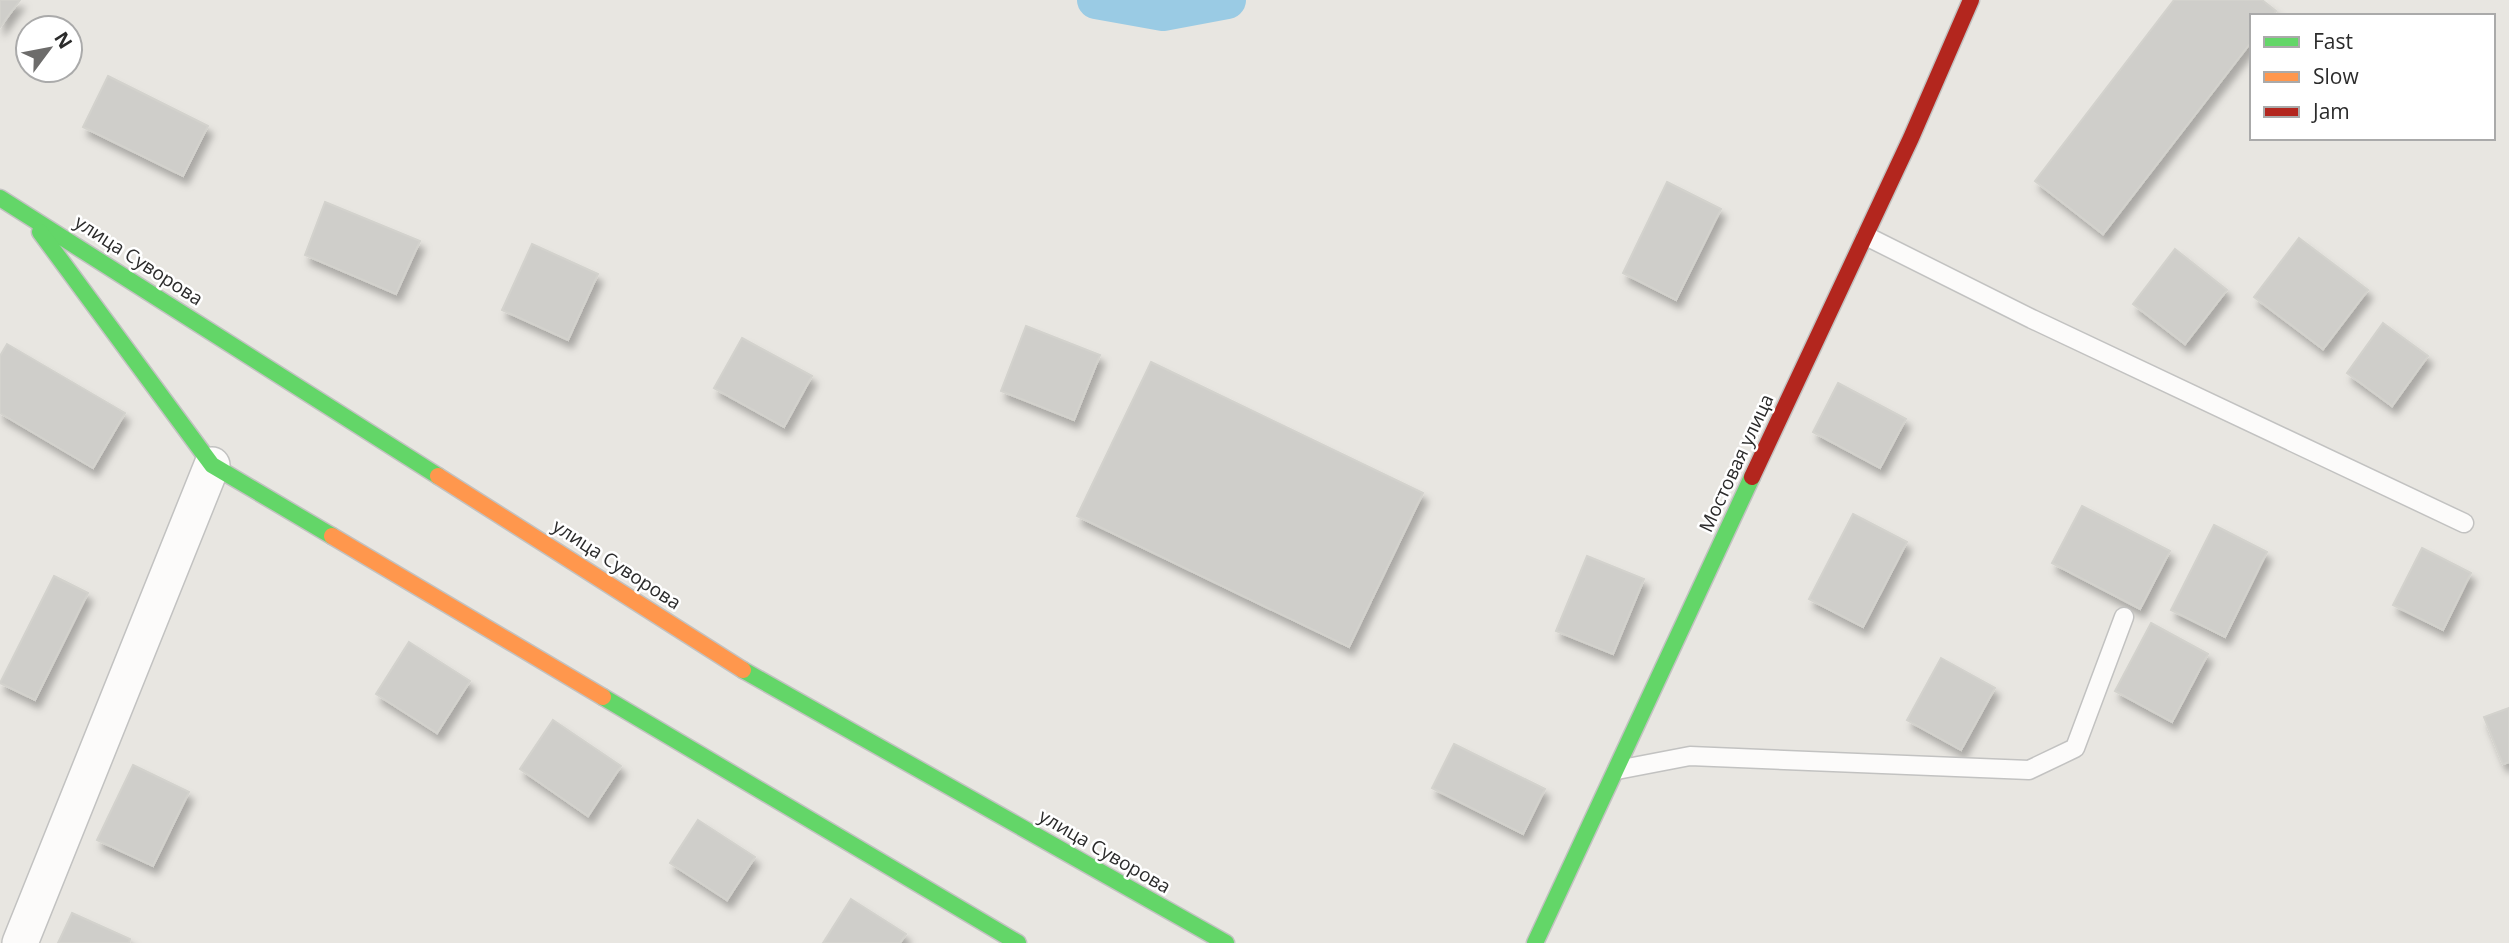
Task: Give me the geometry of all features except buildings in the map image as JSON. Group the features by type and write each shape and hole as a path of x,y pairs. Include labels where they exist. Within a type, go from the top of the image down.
{"street":[{"name":"Мостовая улица","path":"1535,943 1866,236 1972,0"},
{"name":"улица Суворова","path":"0,198 745,671 1226,943"},
{"path":"26,213 212,465 1017,943"},
{"path":"20,943 212,465"}],"lane":[{"path":"1866,236 2045,325 2464,523"},
{"path":"1616,770 1690,755 2029,771 2075,748 2124,617"}],"waterway":[{"path":"1096,0 1163,12 1227,0"}],"traffic: fast":[{"path":"0,198 438,476"},
{"path":"40,232 212,465 332,536"},
{"path":"1535,943 1752,477"},
{"path":"743,670 1226,943"},
{"path":"603,697 1018,943"}],"traffic: slow":[{"path":"438,476 743,670"},
{"path":"332,536 603,697"}],"traffic: jam":[{"path":"1752,477 1911,138 1971,0"}]}
